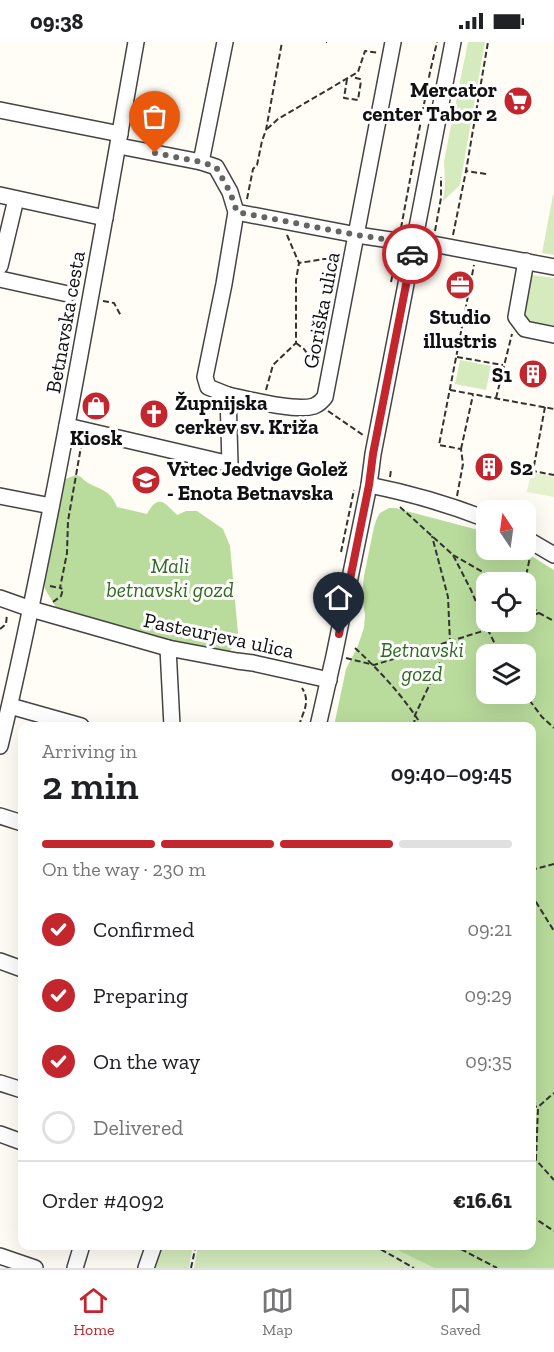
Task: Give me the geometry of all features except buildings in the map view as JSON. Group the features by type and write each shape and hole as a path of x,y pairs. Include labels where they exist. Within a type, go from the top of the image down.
{"street":[{"name":"Betnavska cesta","path":"0,746 31,609 67,426 136,42"},
{"path":"201,162 225,42"},
{"path":"319,722 369,485 373,454 453,42"},
{"name":"Goriška ulica","path":"319,404 325,397 331,371 392,49"},
{"path":"0,110 216,167 230,192 237,212 205,377 208,387 228,395 303,408 319,404"},
{"path":"0,195 105,218"},
{"path":"0,266 16,199"},
{"name":"Goriška ulica","path":"237,212 357,235 477,252 554,267"},
{"path":"526,261 516,317 530,331 554,335"},
{"path":"0,279 68,294"},
{"path":"67,426 230,464 228,395"},
{"path":"369,485 455,507 476,515"},
{"path":"0,496 51,506"},
{"path":"536,544 554,555"},
{"name":"Pasteurjeva ulica","path":"0,598 168,648 254,663 329,680"},
{"path":"168,648 172,722"},
{"path":"10,706 67,722"},
{"path":"0,816 18,822"},
{"path":"0,961 18,968"},
{"path":"0,1083 18,1089"},
{"path":"0,1134 18,1141"},
{"path":"75,1268 80,1250"},
{"path":"146,1268 152,1250"},
{"path":"0,1256 35,1268"}],"path":[{"path":"237,212 246,201 253,169 257,165 266,130 282,42"},
{"path":"400,232 437,42"},
{"path":"453,237 488,42"},
{"path":"266,130 278,119 358,72 365,51 392,49"},
{"path":"347,79 344,98 358,100 361,81 352,76"},
{"path":"466,171 486,174"},
{"path":"264,402 273,365 296,343 296,280 299,263 282,221"},
{"path":"391,282 396,248"},
{"path":"461,449 439,445 477,252"},
{"path":"299,263 324,259 352,259"},
{"path":"496,398 516,317"},
{"path":"296,343 304,349 318,370 331,371"},
{"path":"457,357 503,365"},
{"path":"450,390 554,409"},
{"path":"455,507 463,464 461,449 473,395"},
{"path":"319,404 363,435"},
{"path":"545,408 533,471 554,474"},
{"path":"52,602 61,596 63,589 60,588 68,553 68,521 83,437"},
{"path":"400,507 453,555 483,572"},
{"path":"414,722 415,716 450,642 448,597 432,536"},
{"path":"453,555 476,602"},
{"path":"50,586 60,588"},
{"path":"538,613 554,621"},
{"path":"0,629 6,624 7,614"},
{"path":"347,658 374,666 482,632"},
{"path":"355,648 374,666 419,722"},
{"path":"300,722 307,700 302,688"},
{"path":"532,704 554,728"},
{"path":"536,869 554,864"},
{"path":"536,902 554,931"},
{"path":"554,1093 538,1107 536,1160 554,1180"},
{"path":"536,1219 554,1231"},
{"path":"191,1268 194,1250"},
{"path":"382,1250 414,1268"},
{"path":"463,1250 497,1268"}],"green space":[{"path":"468,42 485,42 460,185 443,201 444,161"},
{"path":"554,195 554,255 542,253"},
{"path":"532,275 554,278 554,326 532,322 527,318 526,299"},
{"path":"460,360 491,366 486,390 455,384"},
{"path":"531,472 554,477 554,497 527,492"},
{"name":"Mali betnavski gozd","path":"76,475 109,494 117,507 147,514 155,504 162,502 177,515 186,511 197,511 223,529 230,546 238,633 231,649 226,653 169,643 57,609 45,589 44,580 61,486 65,479"},
{"name":"Betnavski gozd","path":"389,508 395,508 476,529 476,560 536,559 554,570 554,1268 434,1268 397,1250 536,1250 536,722 335,722 346,669 364,628 365,615 362,596 374,527 380,513"},
{"path":"156,1250 192,1250 189,1268 150,1268"},
{"path":"197,1250 397,1250 434,1268 194,1268"}],"way so far":[{"path":"155,153 216,167 230,192 237,212 357,235 415,242 412,254"}],"place":[{"name":"Mercator center Tabor 2","path":"518,101"},
{"name":"Studio illustris","path":"460,285"},
{"name":"S1","path":"533,374"},
{"name":"Kiosk","path":"96,406"},
{"name":"Župnijska cerkev sv. Križa","path":"154,414"},
{"name":"S2","path":"489,467"},
{"name":"Vrtec Jedvige Golež - Enota Betnavska","path":"146,480"}],"route":[{"path":"339,634 412,254"}]}
